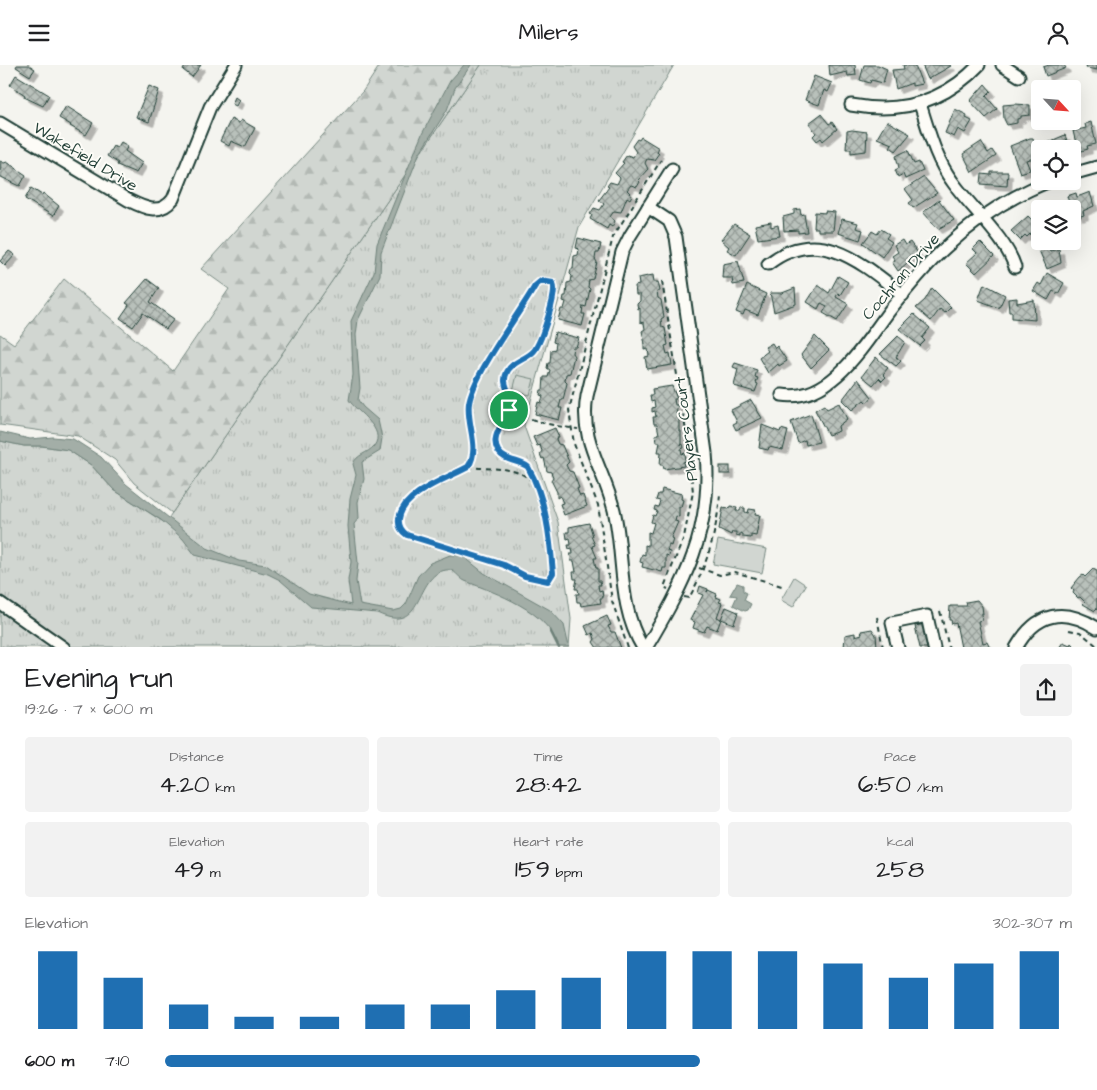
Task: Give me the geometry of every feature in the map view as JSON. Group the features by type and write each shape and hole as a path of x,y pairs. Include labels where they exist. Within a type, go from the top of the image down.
{"street":[{"name":"Wakefield Drive","path":"0,123 120,196 144,208 157,210 173,199 210,107 236,65"},
{"path":"851,105 886,108 920,104 959,84 979,65"},
{"path":"1002,65 1019,76"},
{"path":"920,104 940,162 980,218 1007,248 1015,267"},
{"path":"1081,171 1097,167"},
{"name":"Players Court","path":"644,647 626,611 614,508 585,430 586,401 626,242 672,169"},
{"name":"Cochran Drive","path":"782,395 795,396 807,393 834,378 853,359 903,295 941,252 980,218 1031,189"},
{"name":"Players Court","path":"644,647 680,589 690,565 707,499 706,453 676,237 669,221 648,207"},
{"path":"768,264 782,255 798,250 814,248 831,250 856,259 903,295"},
{"path":"0,603 64,647"},
{"path":"1016,647 1032,628 1056,615 1073,615 1097,628"},
{"path":"898,647 892,623 927,616 934,647"}],"path":[{"path":"628,647 612,601 598,505 574,444 569,410 613,237 661,160"},
{"path":"468,467 474,452 468,414 474,387 535,286 541,281 550,281 554,285 555,291 540,341 529,356 510,368 505,377 505,387 510,401"},
{"path":"662,281 688,445 693,492 684,537 664,587 670,590"},
{"path":"513,392 509,410 496,437 496,447 504,457 526,466 534,483 542,503 550,542 553,573 548,581 525,576 516,569 411,536 401,531 399,516 407,501 420,491 468,467 513,471 524,475 534,483"},
{"path":"509,410 531,420 585,430"},
{"path":"682,597 689,598 704,569 718,519 720,494"},
{"path":"690,565 720,575 734,572 785,587"},
{"path":"940,611 949,647"},
{"path":"876,617 883,647"},
{"path":"1069,630 1080,632 1097,646"}],"green space":[{"path":"380,65 481,65 172,513 134,483 115,460 78,436 0,425 0,334 14,344 64,279 173,371 229,289 201,269 363,91"},
{"path":"481,65 674,65 579,227 524,426 558,522 571,619 569,647 0,647 0,441 24,446 42,446 68,450 91,465 114,490 165,523"},
{"path":"517,375 534,379 530,395 513,391"},
{"path":"718,540 767,549 762,573 713,564"},
{"path":"794,577 806,585 793,607 781,600"}],"shaded area":[{"path":"464,65 471,65 455,88 447,110 419,154 381,252 380,275 358,320 356,335 360,388 358,400 378,420 382,438 380,451 362,462 364,479 358,502 359,518 354,524 358,563 356,581 360,605 393,611 401,609 406,604 418,576 430,563 450,555 463,556 484,573 550,610 564,625 569,647 558,647 553,634 533,613 506,598 465,581 452,570 436,574 428,582 411,611 404,617 392,618 377,613 311,607 280,580 268,574 195,555 183,539 161,520 114,490 91,465 68,450 42,446 24,446 0,441 0,432 30,439 53,437 73,439 101,457 126,484 207,548 239,561 266,565 309,594 351,605 348,580 351,562 348,526 350,499 356,475 353,464 357,458 374,446 377,440 377,433 369,421 349,400 353,375 351,321 374,272 377,244 422,134 450,81"},
{"path":"737,583 743,585 743,591 747,593 744,600 751,604 748,610 745,611 733,605 737,596 730,595"}],"building":[{"path":"17,65 29,65 35,69 30,76 16,67"},
{"path":"186,65 201,65 192,77 183,70"},
{"path":"829,65 855,65 856,75 848,76 847,72 830,76"},
{"path":"864,65 878,65 887,69 883,83 871,80 870,83 860,80"},
{"path":"903,65 915,66 922,84 912,86 912,83 896,89 892,70 904,69"},
{"path":"922,65 950,65 951,66 928,79"},
{"path":"1064,65 1066,68 1046,76 1043,67"},
{"path":"1087,65 1097,65 1097,70 1086,68"},
{"path":"16,75 49,95 43,106 24,97 25,95 10,85"},
{"path":"814,76 832,83 828,92 824,90 819,105 805,100"},
{"path":"985,84 991,91 986,96 997,109 986,118 970,101"},
{"path":"149,86 159,90 149,122 136,117"},
{"path":"235,97 239,100 236,106 232,104"},
{"path":"1003,105 1030,105 1030,115 1021,116 1021,118 1017,119 1017,123 1007,125 1004,119"},
{"path":"66,106 93,123 86,135 59,118"},
{"path":"955,109 967,115 966,118 972,121 965,133 958,129 954,137 945,133"},
{"path":"821,114 829,124 832,122 837,129 823,141 821,138 817,141 813,136 816,133 809,123"},
{"path":"231,119 239,123 241,120 255,128 245,147 231,141 229,146 220,141"},
{"path":"887,121 910,134 896,151 890,147 892,144 877,138"},
{"path":"1091,122 1096,144 1087,146 1088,149 1081,151 1081,140 1075,140 1073,131 1086,128 1085,124"},
{"path":"847,131 867,132 866,151 851,153 851,149 846,149"},
{"path":"1065,135 1067,140 1053,140"},
{"path":"641,137 659,148 657,151 659,153 654,160 647,159 645,163 648,169 638,180 640,182 637,187 631,185 627,190 632,195 630,199 627,197 621,212 614,211 610,217 615,221 612,227 609,225 607,229 590,219 592,215 590,214 594,208 600,210 604,204 599,200 609,187 607,186 610,182 617,184 620,178 615,173 624,163 622,162 627,155 633,157 636,152 632,146"},
{"path":"1033,138 1034,140 1031,140 1031,159 1026,160 1030,170 1020,173 1010,146"},
{"path":"121,142 128,146 125,151 142,163 136,173 117,165 118,163 107,156 113,146 117,148"},
{"path":"981,142 988,153 992,150 996,156 972,172 963,154"},
{"path":"908,150 914,164 919,162 923,171 905,179 903,174 898,177 895,170 899,168 896,156"},
{"path":"0,161 7,162 26,175 20,186 1,177"},
{"path":"991,172 1008,172 1007,186 981,184 982,174 991,175"},
{"path":"924,177 937,193 913,208 909,203 913,200 905,189"},
{"path":"31,188 42,195 43,193 59,206 53,216 25,199"},
{"path":"1090,192 1094,206 1083,211 1084,215 1081,216 1081,200 1068,200 1067,196 1076,193 1077,197"},
{"path":"939,200 954,220 938,229 923,212"},
{"path":"800,209 801,215 804,214 807,232 798,233 798,230 784,231 783,217 794,214 794,210"},
{"path":"825,211 835,212 833,231 818,231 818,228 814,228 815,212 825,213"},
{"path":"1028,216 1031,219 1031,233 1027,237 1025,235 1020,240 1011,231"},
{"path":"842,219 858,223 856,228 863,230 860,240 838,233"},
{"path":"771,222 771,227 778,225 780,236 758,239 755,225"},
{"path":"734,224 750,234 736,255 727,250 729,247 721,240"},
{"path":"881,229 889,234 886,238 892,242 882,257 863,243 872,231 877,234"},
{"path":"578,238 601,244 599,253 596,253 595,259 597,262 593,279 589,280 588,287 590,289 586,307 583,306 582,314 585,314 582,326 558,320 561,309 564,309 566,302 563,301 564,296 566,296 567,283 571,282 572,276 570,274 571,269 573,269 574,256 578,255 579,249 576,248"},
{"path":"902,240 905,245 910,242 918,253 898,271 892,262 895,260 892,256 898,252 894,245"},
{"path":"980,242 994,256 976,273 966,263 977,253 973,249"},
{"path":"1039,250 1059,250 1061,263 1047,269"},
{"path":"9,251 15,255 5,266 0,261"},
{"path":"738,261 744,283 733,285 732,278 722,278 723,264"},
{"path":"1047,273 1064,283 1058,294 1053,291 1048,300 1033,291 1038,283 1041,285"},
{"path":"653,275 654,282 658,282 660,291 657,292 658,298 661,300 664,317 661,319 662,327 665,328 668,345 665,346 667,354 670,353 672,365 647,369 645,357 649,356 648,349 644,350 645,344 642,331 645,329 644,323 640,322 640,308 638,309 637,304 640,301 640,295 636,295 635,286 639,285 638,278"},
{"path":"838,276 848,282 840,295 838,293 836,297 848,304 837,321 823,313 827,306 821,303 818,309 807,302 818,285 829,293"},
{"path":"147,279 159,288 150,302 174,319 166,329 143,313 133,327 120,318 129,305 126,303"},
{"path":"984,284 1005,295 999,308 978,300"},
{"path":"747,285 766,294 758,315 745,310 743,315 736,312"},
{"path":"795,288 796,304 774,312 770,293 782,293"},
{"path":"932,288 951,307 945,313 940,309 931,321 916,308 925,300"},
{"path":"1017,298 1017,303 1034,300 1035,320 1012,318 1012,312 1009,312 1008,299"},
{"path":"914,314 930,328 922,338 925,341 920,346 899,329"},
{"path":"555,332 579,338 576,347 573,347 572,353 574,356 570,373 566,374 565,381 567,383 559,408 562,408 559,420 535,414 538,402 541,403 543,396 540,395 541,390 543,390 544,377 548,377 550,370 547,368 548,363 550,363 551,350 555,349 556,343 553,342"},
{"path":"815,336 829,350 811,368 801,355"},
{"path":"898,336 905,342 896,357 901,361 896,366 880,354"},
{"path":"772,343 775,348 777,346 787,361 779,366 778,364 768,373 759,358 768,351 765,347"},
{"path":"876,357 888,368 883,374 886,377 882,381 879,378 873,385 862,376"},
{"path":"735,363 757,370 755,377 758,378 756,383 758,384 755,392 734,386 738,369 733,367"},
{"path":"858,379 872,397 867,403 864,400 852,410 842,400"},
{"path":"672,386 677,399 674,399 675,405 678,405 676,414 679,414 681,445 683,444 684,448 681,449 682,454 685,453 686,461 683,462 684,466 664,469 663,465 660,465 661,452 658,452 660,442 657,442 656,435 659,434 657,424 654,424 653,417 656,417 655,411 652,412 652,408 655,407 654,401 651,402 650,395 653,395 652,389"},
{"path":"751,400 762,418 736,430 733,424 737,422 731,410"},
{"path":"839,403 847,419 838,426 839,431 828,435 815,410 824,405 827,409"},
{"path":"811,414 819,442 806,445 805,440 798,443 791,422"},
{"path":"762,425 780,432 781,429 788,431 783,450 769,447 768,450 759,448"},
{"path":"555,428 559,437 556,439 558,444 562,445 569,462 566,465 569,471 573,472 579,488 577,489 580,496 583,495 587,506 564,515 560,504 563,503 560,496 557,498 557,492 551,480 553,477 551,472 547,471 544,458 542,459 540,445 537,446 533,437"},
{"path":"720,466 730,466 730,474 720,474"},
{"path":"662,489 682,494 681,499 683,500 681,507 679,507 679,517 676,516 675,521 678,522 671,538 673,539 671,546 669,545 667,551 670,552 669,556 666,555 666,568 663,568 662,572 642,567 643,563 640,562 642,554 645,555 645,545 648,546 648,532 651,533 654,523 651,522 653,515 655,516 657,511 654,510 655,506 658,507 660,501 656,500 658,494 661,494"},
{"path":"730,506 737,507 736,511 745,508 745,512 748,513 749,509 756,510 755,514 760,515 756,536 751,535 751,538 743,537 743,534 740,533 740,536 736,535 736,532 732,532 731,535 719,529 723,508 729,509"},
{"path":"589,523 595,545 592,546 597,558 594,558 596,568 598,568 598,581 600,581 601,585 598,585 599,591 602,590 603,598 600,598 601,603 581,606 580,602 577,602 576,594 579,594 578,589 575,589 577,579 574,579 573,572 576,572 574,561 571,561 570,554 573,554 572,548 569,549 568,545 571,545 570,538 567,539 566,532 569,532 569,527"},
{"path":"1093,569 1097,571 1097,609 1095,611 1083,604 1085,602 1073,593 1074,591 1071,588 1080,577 1083,575 1085,577"},
{"path":"700,586 708,589 707,592 708,590 717,594 716,597 721,599 719,602 722,603 717,617 721,619 717,630 707,626 704,632 693,628 695,622 690,620 703,595 698,593"},
{"path":"977,600 982,606 982,620 978,621 983,643 987,642 990,647 961,647 956,623 952,624 951,620 949,620 950,606 967,606 966,602"},
{"path":"726,607 738,612 734,624 721,619"},
{"path":"607,616 611,625 608,626 611,632 615,632 621,647 596,647 593,642 595,639 593,633 589,635 585,626"},
{"path":"925,624 930,647 920,647 915,626"},
{"path":"872,629 876,635 877,647 844,647 845,635 855,633 855,636 862,634 861,631"},
{"path":"1063,642 1070,645 1071,643 1075,647 1060,647"}],"waterway":[{"path":"550,630 558,647"}],"route":[{"path":"541,281 550,281 554,285 555,291 540,341 529,356 510,368 505,377 505,387 510,401 509,410 498,433 496,445 500,454 504,457 528,467 538,489 549,532 553,575 548,581 525,576 516,569 404,534 400,529 399,516 409,499 420,491 470,465 474,446 468,421 470,397 474,387 535,286 541,281"}]}
